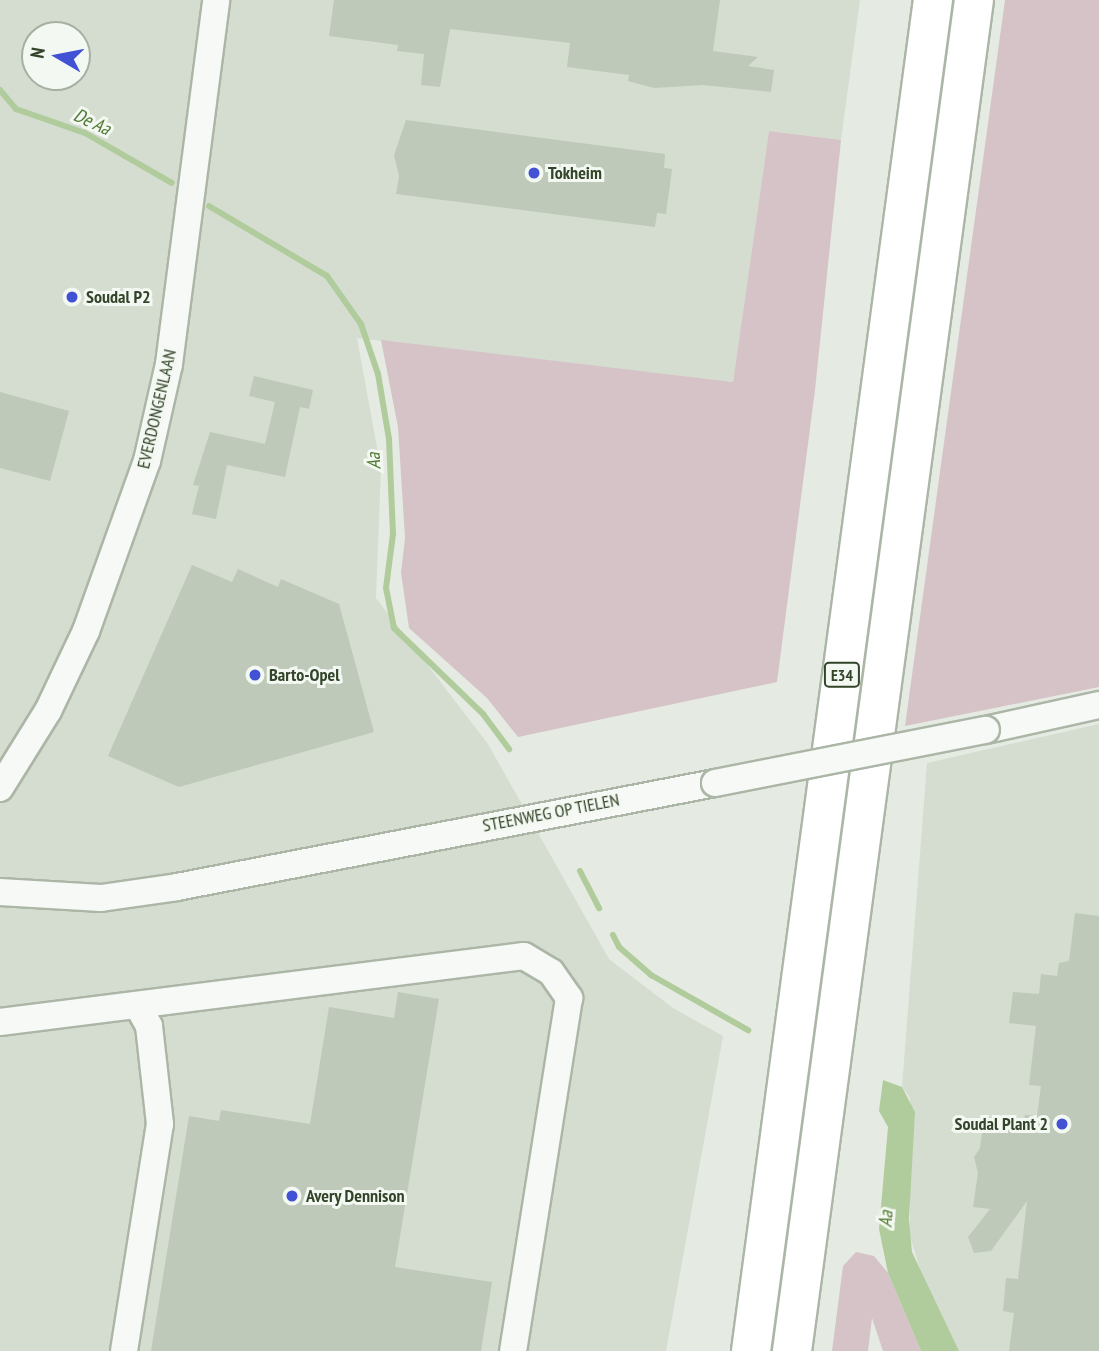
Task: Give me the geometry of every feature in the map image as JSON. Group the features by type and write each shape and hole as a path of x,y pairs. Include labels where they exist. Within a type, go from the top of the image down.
{"highway":[{"name":"E34","path":"751,1351 933,0"},
{"name":"E34","path":"792,1351 974,0"}],"street":[{"name":"EVERDONGENLAAN","path":"0,788 48,711 86,631 147,461 169,364 216,0"},
{"name":"STEENWEG OP TIELEN","path":"0,892 101,898 177,887 986,730 1099,705"},
{"path":"0,1022 524,956 551,972 569,998 513,1351"},
{"path":"124,1351 160,1125 149,1026 138,1006"}],"shaded area":[{"path":"0,0 860,0 841,140 769,131 733,382 357,338 381,469 376,598 488,744 609,959 673,1008 723,1036 666,1351 0,1351"},
{"path":"948,0 958,0 859,736 849,736"},
{"path":"1005,0 1099,0 1099,687 905,726"},
{"path":"769,131 841,140 815,390 777,682 518,737 487,698 409,628 401,573 405,538 398,427 381,340 733,382"},
{"path":"1099,724 1099,1351 959,1351 926,1288 910,1236 910,1098 902,1087 927,763"},
{"path":"856,1252 874,1256 888,1273 921,1351 883,1351 872,1318 868,1351 832,1351 843,1266"}],"water":[{"path":"883,1080 902,1087 915,1112 909,1219 912,1252 959,1351 921,1351 888,1273 879,1229 888,1127 879,1111"}],"building":[{"path":"334,0 720,0 713,51 758,57 748,66 774,70 771,92 703,85 654,88 628,81 629,75 567,67 570,43 450,29 440,87 421,85 424,54 397,51 398,45 329,36"},
{"name":"Tokheim","path":"406,120 665,154 664,168 672,169 666,214 657,213 655,227 396,194 399,176 394,155"},
{"path":"254,376 313,390 309,409 300,407 285,477 227,465 216,519 192,514 199,486 193,485 210,432 265,444 275,402 249,396"},
{"path":"0,392 69,411 50,481 0,468"},
{"name":"Barto-Opel","path":"192,565 232,582 238,569 278,587 281,579 339,604 374,732 179,787 108,756"},
{"name":"Soudal Plant 2","path":"1075,913 1099,916 1099,1351 1009,1351 1014,1313 1003,1311 1006,1278 1018,1279 1027,1201 991,1251 974,1253 968,1237 990,1209 973,1207 978,1173 974,1157 980,1148 984,1117 1024,1121 1025,1115 1037,1116 1041,1086 1029,1085 1036,1026 1009,1023 1013,992 1039,994 1041,974 1057,976 1059,963 1069,961"},
{"name":"Avery Dennison","path":"398,992 439,999 395,1267 492,1282 481,1351 151,1351 189,1116 219,1121 221,1110 310,1124 329,1007 394,1018"}],"waterway":[{"name":"De Aa","path":"0,90 16,109 85,133 172,183"},
{"name":"Aa","path":"209,206 327,276 361,324 378,374 389,439 393,534 386,588 394,628 483,714 509,749"},
{"name":"Aa","path":"580,871 599,908"},
{"name":"Aa","path":"613,935 619,947 651,975 748,1030"}],"place":[{"name":"Tokheim","path":"534,173"},
{"name":"Soudal P2","path":"72,297"},
{"name":"Barto-Opel","path":"255,675"},
{"name":"Soudal Plant 2","path":"1062,1124"},
{"name":"Avery Dennison","path":"292,1196"}]}
